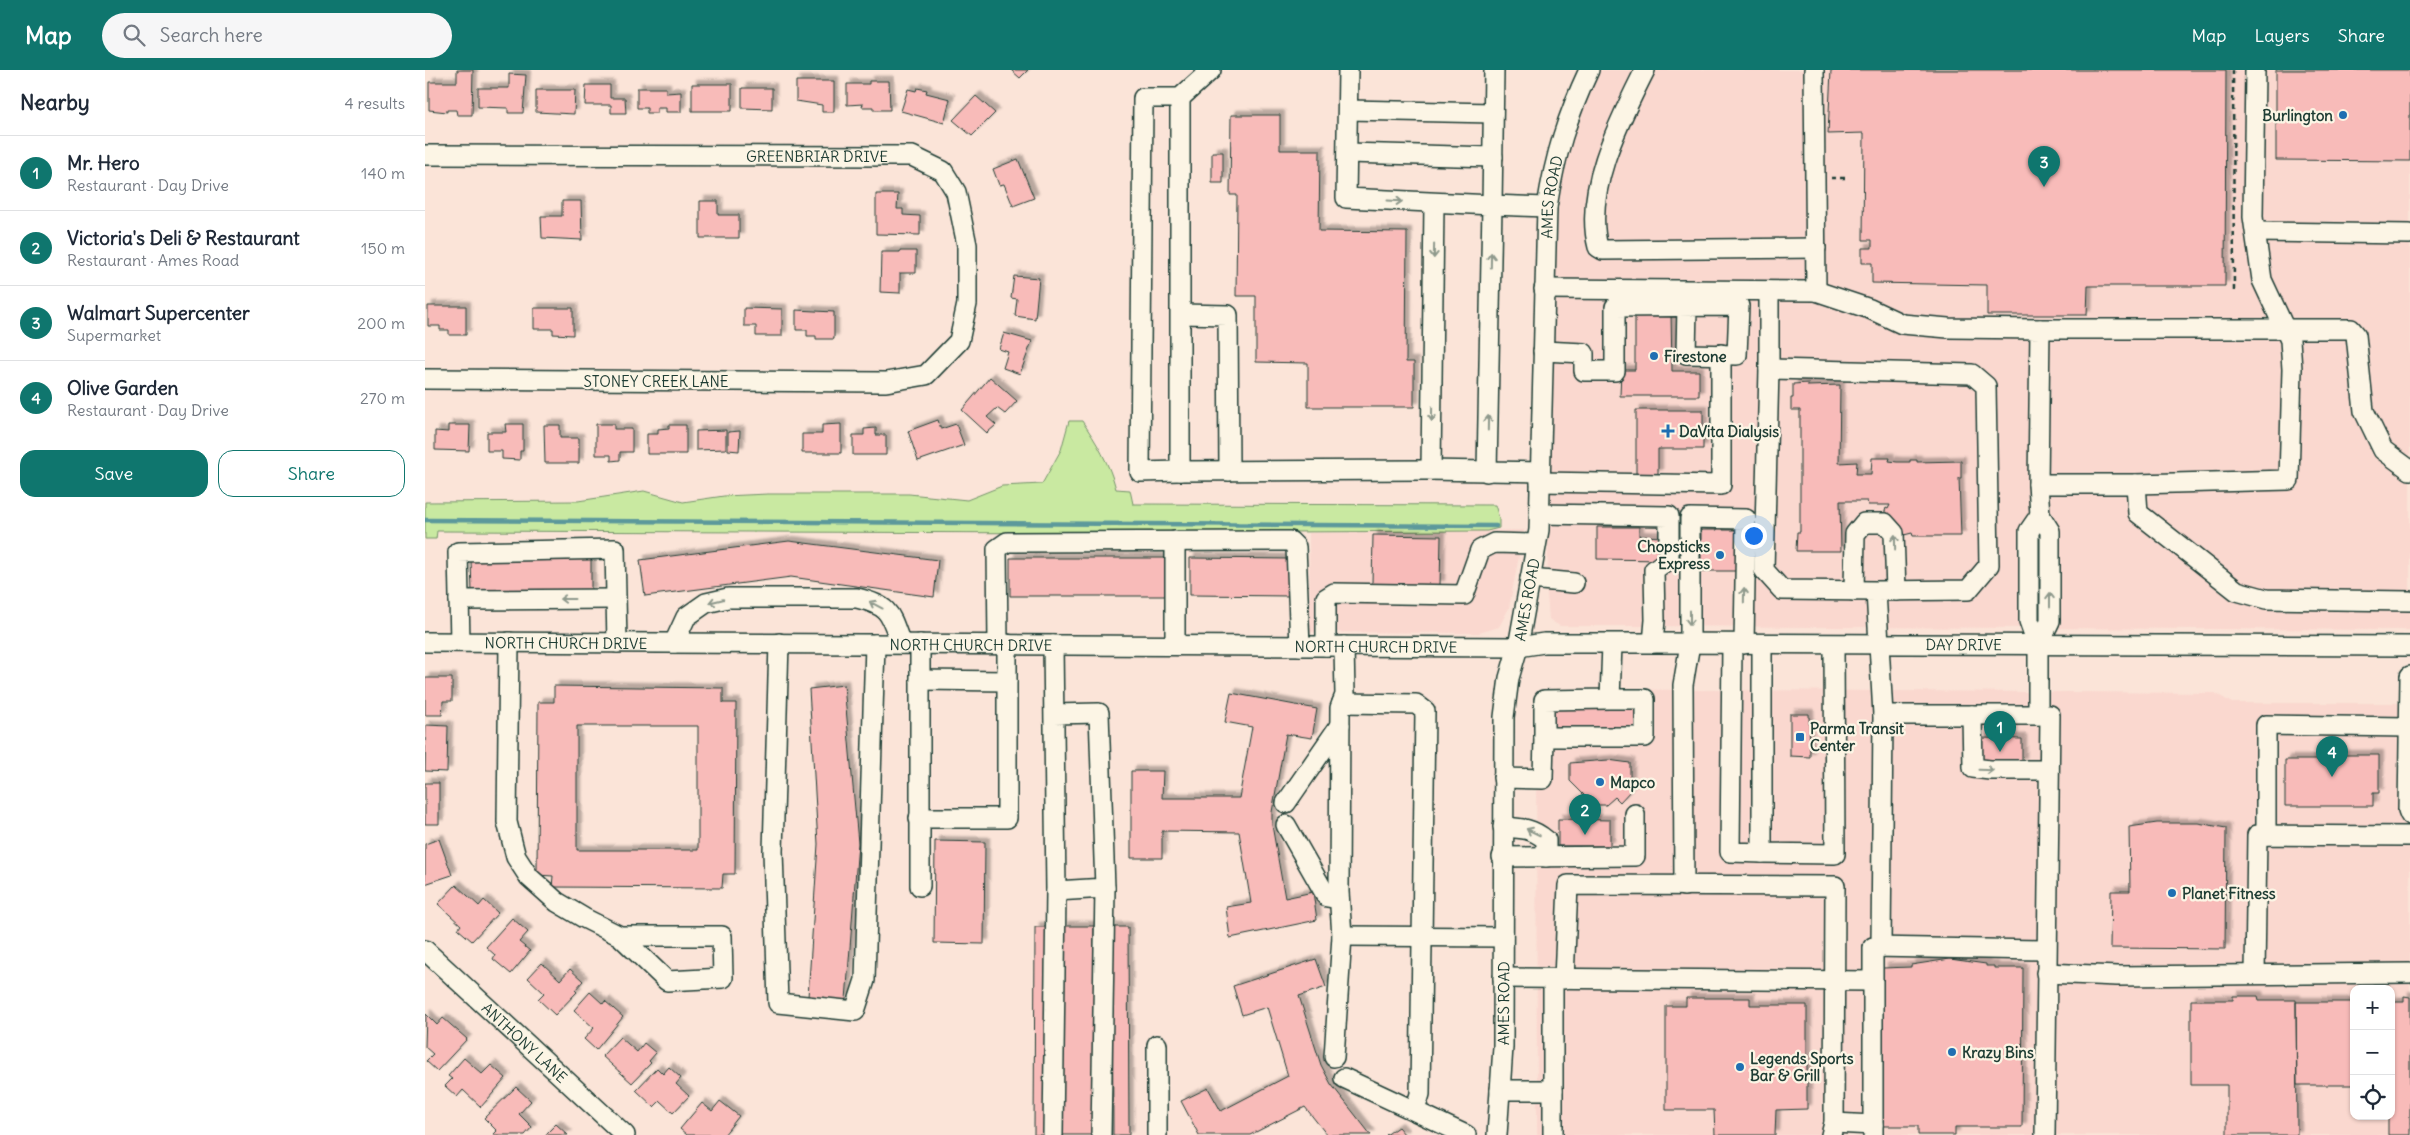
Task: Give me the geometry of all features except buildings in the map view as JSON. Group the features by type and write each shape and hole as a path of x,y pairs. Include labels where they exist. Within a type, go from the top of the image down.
{"street":[{"path":"1211,70 1180,98 1143,98 1140,472 1431,470 1721,485 1721,354"},
{"path":"1348,70 1346,198 1547,207"},
{"path":"1487,472 1494,70"},
{"name":"AMES ROAD","path":"1497,1135 1503,1047 1502,857 1505,710 1511,670 1518,647 1530,579 1539,514 1547,207 1552,172 1570,111 1589,70"},
{"path":"1645,70 1607,152 1596,201 1595,237 1598,247 1603,250 1816,248"},
{"path":"1814,70 1816,291"},
{"path":"2037,484 2136,484 2289,480 2292,369 2290,340 2262,280 2253,217 2255,70"},
{"path":"1180,98 1180,471"},
{"path":"1348,110 1493,113"},
{"path":"1347,153 1493,157"},
{"name":"GREENBRIAR DRIVE","path":"425,155 912,156 943,171 956,192 967,245 967,304 959,341 926,375 886,382"},
{"path":"1431,470 1434,202"},
{"path":"2256,232 2410,234"},
{"path":"1544,289 1816,291 1870,309 1902,324 1948,328 2351,329 2355,334 2364,411 2383,450 2410,470"},
{"path":"1769,291 1764,570 1782,590 1968,590 1989,565 1986,386 1972,374 1769,369"},
{"path":"1543,351 1584,353 1584,371 1615,370 1615,307 1687,306 1739,306 1737,355 1686,354 1687,306"},
{"path":"1181,314 1228,315 1229,471"},
{"path":"2038,715 2039,646 2050,621 2050,531 2040,515 2037,484 2040,329"},
{"name":"STONEY CREEK LANE","path":"425,380 886,382"},
{"path":"2136,484 2137,513 2237,591 2266,599 2410,601"},
{"path":"1539,514 1669,516 1669,559 1654,570 1655,620 1653,643"},
{"path":"1684,886 1683,685 1690,644 1690,518 1746,519 1746,644 1731,852 1835,854 1835,645"},
{"path":"1854,591 1855,534 1864,523 1885,523 1895,533 1896,591"},
{"path":"919,818 1007,818 1007,681 1002,644 997,549 1007,542 1290,540 1297,547 1300,646"},
{"path":"1175,541 1175,645"},
{"path":"1334,1058 1343,936 1339,899 1340,725 1342,703 1345,695 1326,598 1334,593 1464,595 1480,550 1494,543 1536,544"},
{"path":"461,642 458,552 615,550 617,643"},
{"path":"1530,579 1574,583"},
{"path":"1876,591 1883,715 1881,947"},
{"path":"674,643 686,617 706,603 728,598 857,598 877,603 890,614 901,644"},
{"path":"459,600 616,599"},
{"name":"NORTH CHURCH DRIVE","path":"425,642 1518,647"},
{"path":"509,642 507,822 512,845 521,865 529,877 557,902 620,936 667,981 723,978 722,936 620,936"},
{"path":"779,643 773,851 778,1003 855,1011 865,980 875,644"},
{"name":"DAY DRIVE","path":"1518,647 1544,643 1878,646 2410,646"},
{"path":"920,644 920,886"},
{"path":"1611,699 1612,644"},
{"path":"1746,644 1762,853"},
{"path":"1053,645 1056,891 1053,1135"},
{"path":"2410,676 2408,727 2408,810 2410,815"},
{"path":"920,680 1007,681"},
{"path":"1503,778 1543,779 1544,700 1645,699 1645,737 1544,737"},
{"path":"1342,703 1416,704 1425,711 1420,1094 1415,1110"},
{"path":"1054,714 1099,713 1105,888 1101,1135"},
{"path":"1883,715 2050,715 2045,1135"},
{"path":"1972,715 1973,768 1990,770 2049,770"},
{"path":"1287,803 1340,725"},
{"path":"2266,835 2266,725 2408,727"},
{"path":"1502,857 1635,856 1635,814"},
{"path":"1286,825 1327,897 1339,899"},
{"path":"1503,828 1529,829 1539,835 1546,840 1547,857"},
{"path":"2255,974 2257,835 2410,836"},
{"path":"1553,1135 1558,979 1568,885 1835,886 1836,980 1832,1129 1873,1130 1873,947 2046,950"},
{"path":"1056,891 1105,888"},
{"path":"1343,936 1503,937"},
{"name":"ANTHONY LANE","path":"425,950 625,1135"},
{"path":"2046,973 2117,976 2410,973"},
{"path":"1503,978 1872,981"},
{"path":"1157,1045 1157,1135"},
{"path":"1344,1078 1466,1135"},
{"path":"1500,1090 1553,1090"}],"path":[{"path":"2233,70 2234,295"}],"shaded area":[{"path":"1598,70 2410,70 2410,630 1560,626 1553,622 1549,619 1547,594 1554,244 1560,181 1568,144"},
{"path":"1524,530 1509,608 1499,627 1479,633 1310,632 1309,533"},
{"path":"1546,689 2215,693 2232,703 2410,703 2410,1135 1537,1135 1536,704"}],"green space":[{"path":"1069,421 1082,421 1102,453 1116,489 1130,490 1133,504 1495,505 1499,518 1499,528 1487,531 1083,533 437,531 436,539 425,539 425,502 578,501 644,491 683,502 724,496 768,494 909,494 967,500 1002,486 1042,484 1061,450"}],"waterway":[{"path":"425,520 1496,526"}],"place":[{"name":"Burlington","path":"2343,115"},
{"name":"Walmart Supercenter","path":"2044,187"},
{"name":"Firestone","path":"1654,356"},
{"name":"DaVita Dialysis","path":"1668,431"},
{"name":"Chopsticks Express","path":"1720,555"},
{"name":"Parma Transit Center","path":"1800,737"},
{"name":"Mr. Hero","path":"2000,752"},
{"name":"Olive Garden","path":"2332,777"},
{"name":"Mapco","path":"1600,782"},
{"name":"Victoria's Deli & Restaurant","path":"1585,835"},
{"name":"Planet Fitness","path":"2172,893"},
{"name":"Krazy Bins","path":"1952,1052"},
{"name":"Legends Sports Bar & Grill","path":"1740,1067"}]}
